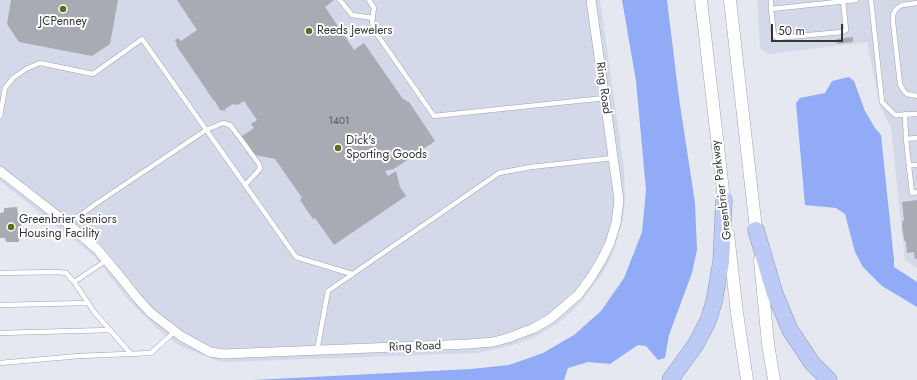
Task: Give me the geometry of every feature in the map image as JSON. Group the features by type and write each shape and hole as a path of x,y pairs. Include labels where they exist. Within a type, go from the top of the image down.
{"highway":[{"path":"670,380 687,358 702,334 714,302 721,262 724,200"},
{"path":"756,230 775,294 790,330 812,363 829,380"}],"main road":[{"name":"Greenbrier Parkway","path":"701,0 746,380"},
{"path":"730,0 768,344 774,380"}],"street":[{"name":"Ring Road","path":"0,171 68,224 97,249 151,313 174,332 203,350 217,354 317,351 493,342 522,333 550,319 578,295 590,279 610,243 616,223 619,200 591,0"}],"lane":[{"path":"340,0 352,15 373,18"},
{"path":"369,0 374,8 374,30 434,116 605,98"},
{"path":"771,0 774,35 777,38 842,32 846,30 843,1"},
{"path":"772,9 856,0"},
{"path":"871,0 882,102 895,115 917,114"},
{"path":"917,3 902,5 896,9 893,22 900,84 907,94 917,96"},
{"path":"0,116 5,88 13,78 26,69 40,63 93,74 142,39 296,257 352,274"},
{"path":"905,114 906,139 912,193 917,192"},
{"path":"68,224 206,130 223,123 230,125 259,164 260,169 245,185"},
{"path":"906,139 917,138"},
{"path":"317,351 328,291 499,173 531,167 613,158"},
{"path":"909,165 917,164"},
{"path":"74,282 107,260"},
{"path":"0,272 66,272 88,303 131,354"},
{"path":"0,305 88,303"},
{"path":"0,333 110,330"},
{"path":"0,363 79,356 151,353 174,332"}],"shaded area":[{"path":"0,0 600,0 624,169 625,201 623,220 612,255 603,273 579,304 560,322 535,337 510,346 478,353 226,362 215,360 180,346 163,334 130,302 94,256 0,181"},
{"path":"757,0 917,0 917,268 905,261 891,128 880,106 867,42 768,54 760,48"}],"water":[{"path":"622,0 667,0 679,98 695,203 697,250 692,273 669,335 665,358 658,360 646,346 638,345 610,364 588,362 568,368 564,380 253,380 471,369 509,365 543,353 574,335 601,311 624,278 642,232 646,190 636,81"},
{"path":"849,77 854,81 865,111 881,135 894,267 917,282 917,307 882,286 863,267 855,252 845,214 836,208 805,205 796,103 800,98 825,93 832,81"}],"building":[{"path":"11,0 118,0 110,44 92,56 19,42 7,24"},
{"path":"177,0 334,0 325,7 354,50 364,43 403,99 409,102 435,141 394,169 385,171 388,176 396,171 400,187 406,196 334,245 315,218 313,219 300,200 302,198 275,159 255,155 242,136 254,128 251,124 257,120 244,101 238,105 233,104 225,109 225,111 220,110 176,45 175,40 178,38 181,41 197,30"},
{"path":"853,37 853,42 837,44 836,39"},
{"path":"917,200 917,259 915,259 914,252 907,253 906,242 904,240 902,225 904,220 902,202"},
{"name":"Greenbrier Seniors Housing Facility","path":"17,207 22,231 20,231 19,242 6,242 5,238 0,238 0,213 4,212 4,208"}],"place":[{"name":"JCPenney","path":"63,9"},
{"name":"Reeds Jewelers","path":"309,31"},
{"name":"Dick's Sporting Goods","path":"338,148"},
{"name":"Greenbrier Seniors Housing Facility","path":"11,227"}]}
